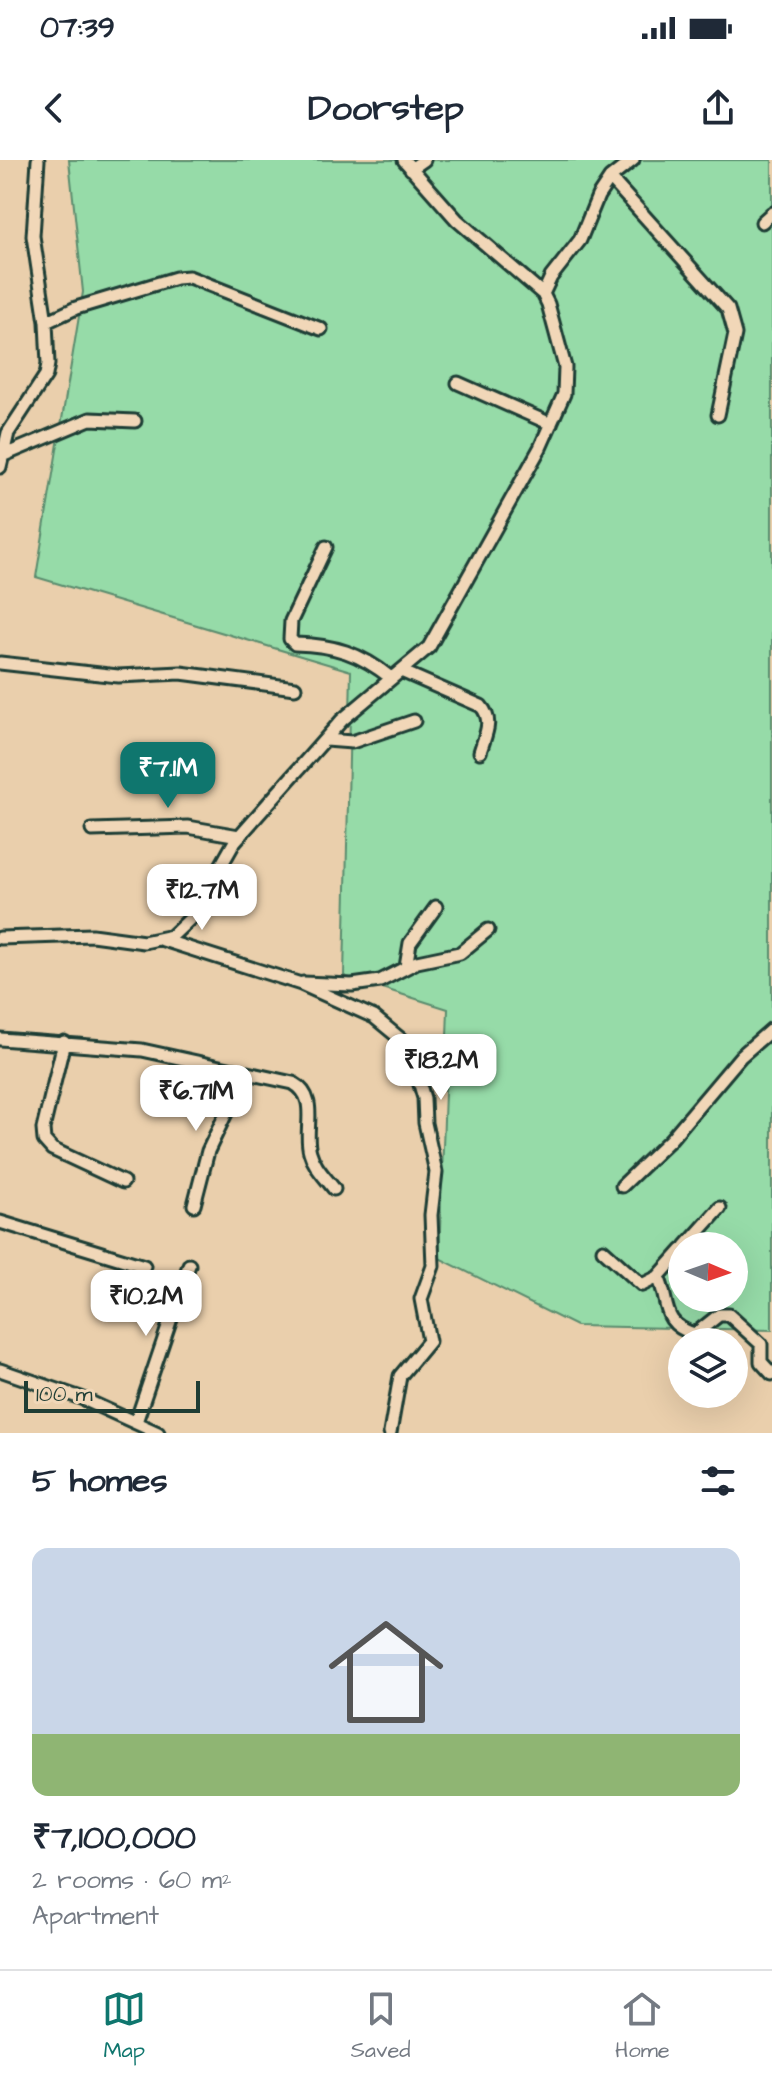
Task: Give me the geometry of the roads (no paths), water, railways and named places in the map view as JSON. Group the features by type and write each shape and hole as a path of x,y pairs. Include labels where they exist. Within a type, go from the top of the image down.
{"street":[{"path":"1,461 4,430 46,375 46,322 33,236 38,160"},
{"path":"163,940 182,928 192,917 239,836 326,740 363,700 429,647 551,424 564,394 565,367 543,294 457,220 408,164 424,160"},
{"path":"543,294 551,277 580,240 610,178 633,160"},
{"path":"610,178 728,309 735,334 718,415"},
{"path":"762,222 772,213"},
{"path":"46,322 76,308 176,278 189,277 321,329"},
{"path":"458,383 551,424"},
{"path":"1,461 90,419 135,421"},
{"path":"326,547 291,621 290,639 295,644 333,646 396,675 481,706 487,713 489,725 480,752"},
{"path":"0,663 118,676 181,673 295,688"},
{"path":"326,740 352,742 414,721"},
{"path":"92,830 188,827 239,836"},
{"path":"406,967 410,943 436,907"},
{"path":"295,982 364,984 380,981 406,967 460,953 488,930"},
{"path":"0,938 92,935 144,942 163,940 295,982 393,1029 408,1045 424,1098 425,1123 436,1172 431,1215 433,1266 422,1290 429,1341 400,1376 390,1433"},
{"path":"622,1186 670,1140 741,1056 772,1029"},
{"path":"0,1039 142,1050 300,1087 309,1108 310,1156 334,1189"},
{"path":"64,1042 43,1129 44,1140 52,1149 123,1182"},
{"path":"194,1205 208,1151 228,1109 235,1070"},
{"path":"698,1232 720,1208"},
{"path":"0,1222 144,1266"},
{"path":"603,1250 639,1283 646,1285 668,1266"},
{"path":"136,1422 189,1265"},
{"path":"658,1277 665,1291 663,1303 669,1316 695,1334 719,1315 729,1315 761,1344 761,1362 772,1374"},
{"path":"0,1370 81,1398 158,1433"}]}
